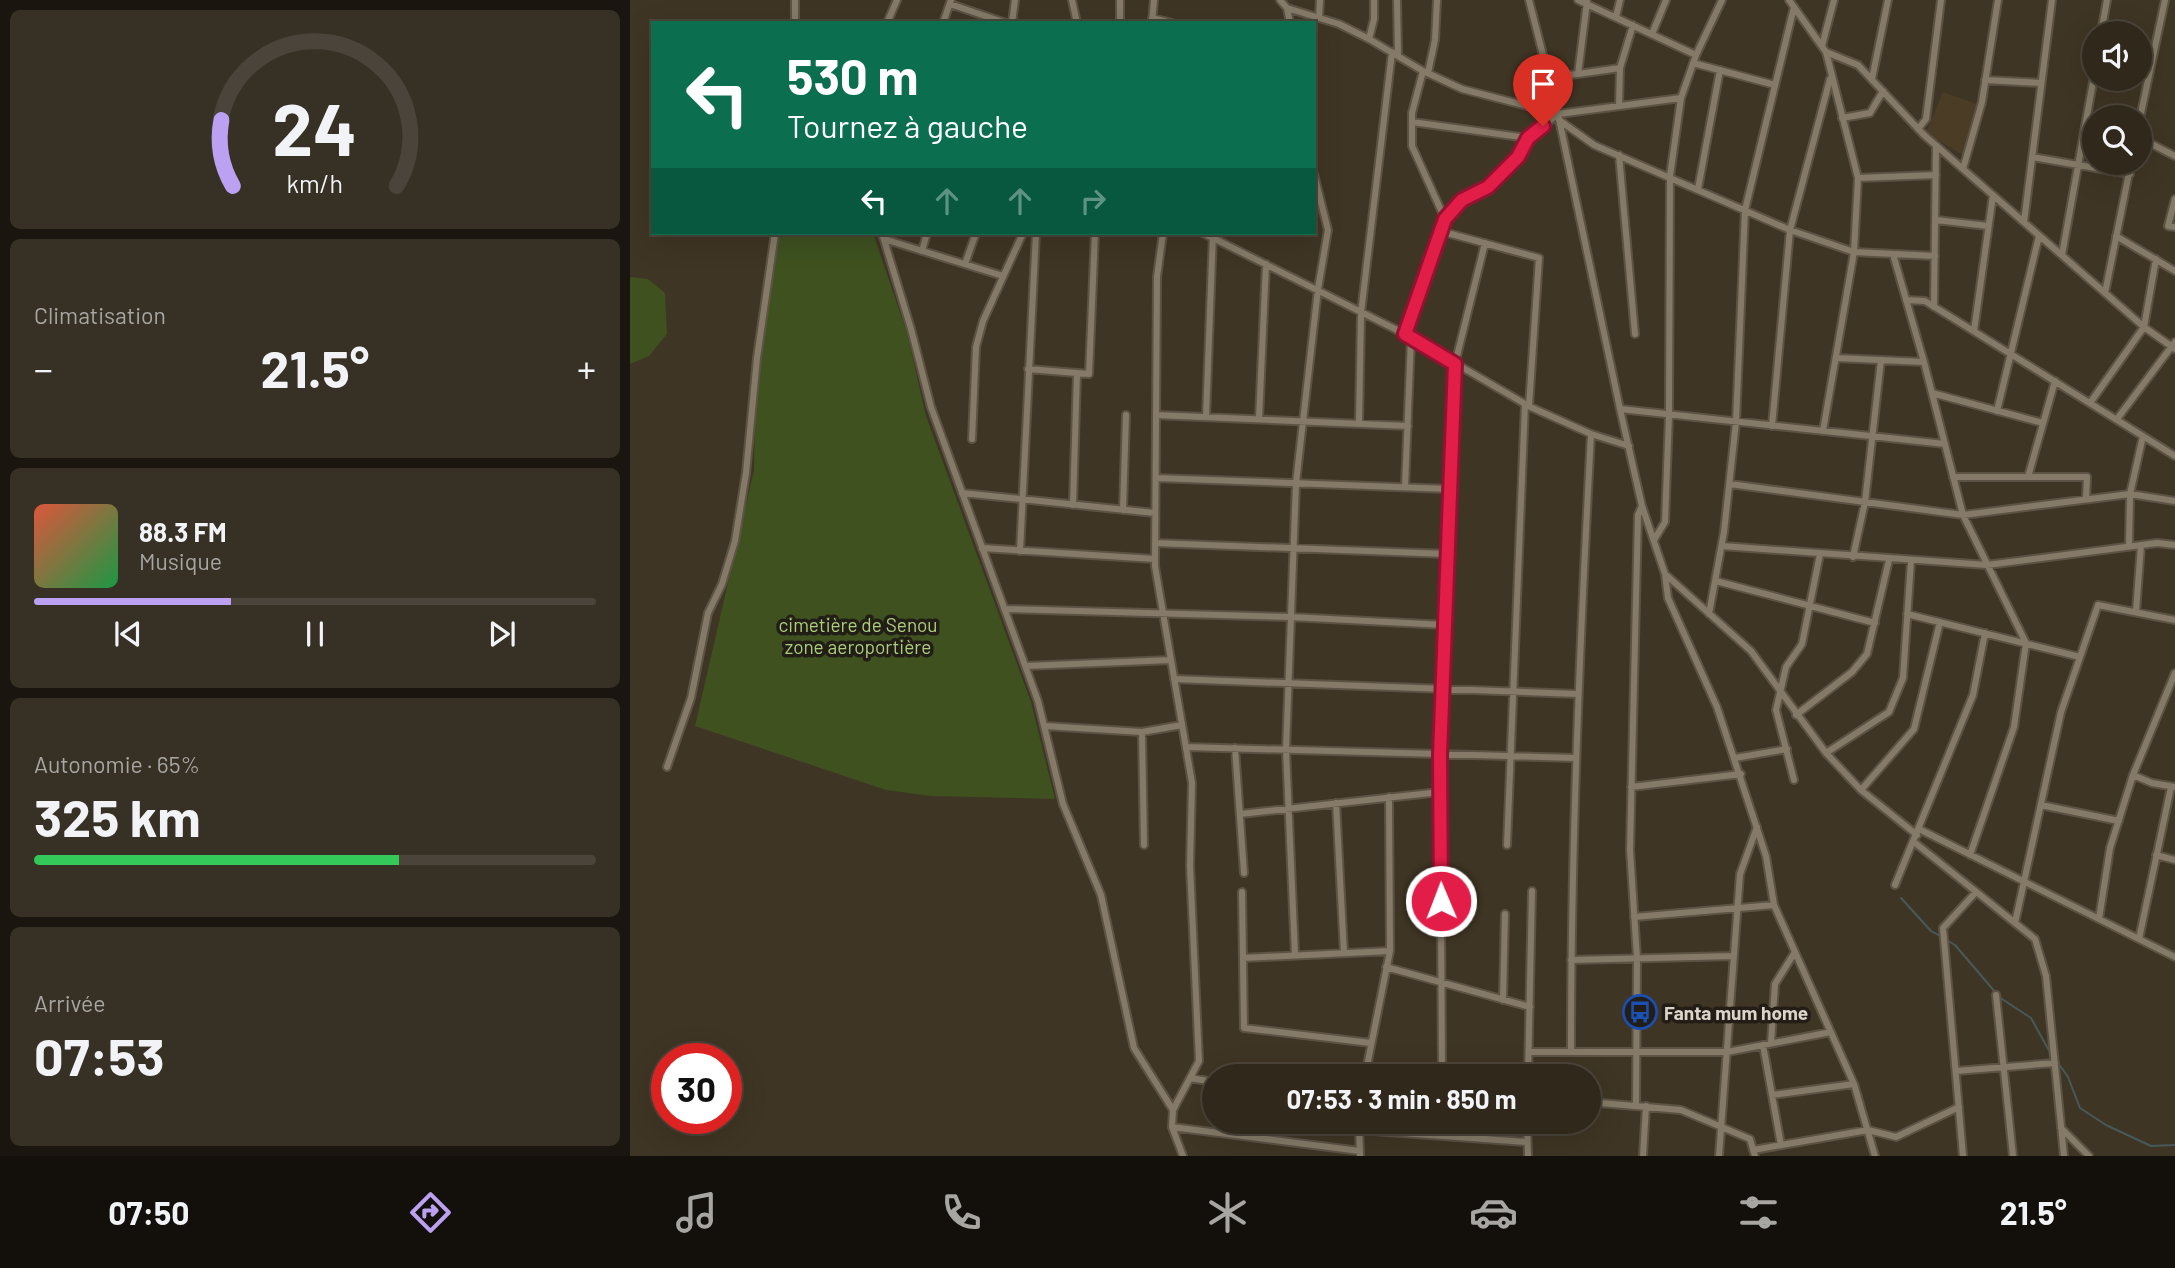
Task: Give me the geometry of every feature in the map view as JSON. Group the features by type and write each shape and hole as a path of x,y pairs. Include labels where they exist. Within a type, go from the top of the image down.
{"street":[{"path":"795,0 795,21"},
{"path":"888,21 897,0"},
{"path":"1012,21 1015,0"},
{"path":"1072,0 1077,21"},
{"path":"1120,21 1121,0"},
{"path":"1152,20 1154,0"},
{"path":"1280,0 1287,8 1290,21"},
{"path":"1319,18 1320,0"},
{"path":"1370,39 1374,0"},
{"path":"1359,424 1361,313 1395,54 1397,0"},
{"path":"1437,0 1435,40 1412,122 1412,146 1445,219"},
{"path":"1529,0 1559,117 1642,506 1665,574 1668,598 1717,707 1766,856 1774,905 1854,1084 1875,1156"},
{"path":"1578,0 1696,55"},
{"path":"1616,17 1620,0"},
{"path":"1652,34 1666,0"},
{"path":"1654,540 1665,522 1670,415 1670,176 1681,98 1696,55 1722,0"},
{"path":"1789,0 1824,49 1858,178 1854,252 1823,431"},
{"path":"1824,49 1834,0"},
{"path":"1872,79 1888,0"},
{"path":"1918,129 1926,119 1941,0"},
{"path":"1963,169 1985,80 1998,0"},
{"path":"2024,222 2052,0"},
{"path":"2103,21 2107,0"},
{"path":"2143,105 2165,0"},
{"path":"944,21 950,2 1001,21"},
{"path":"1578,74 1587,2"},
{"path":"1709,614 1722,546 1737,422 1745,210 1794,7"},
{"path":"1287,8 1370,39 1425,72 1462,89 1559,117 1594,145 1790,230 1854,252 1935,256"},
{"path":"1619,106 1620,68 1633,25"},
{"path":"1824,49 1858,65 1936,146 2144,327 2174,346 2117,419"},
{"path":"1693,63 1775,85"},
{"path":"1549,78 1620,68"},
{"path":"1698,189 1720,70"},
{"path":"1772,426 1790,230 1830,77"},
{"path":"1985,80 2041,83"},
{"path":"1842,118 1870,114 1883,91"},
{"path":"2062,256 2091,91"},
{"path":"1405,487 1408,336 1445,219 1462,200 1488,187 1518,157 1528,138 1559,117 1681,98"},
{"path":"1412,122 1528,138"},
{"path":"2152,144 2175,156"},
{"path":"1934,307 1936,146"},
{"path":"1619,155 1635,334"},
{"path":"2032,157 2082,166"},
{"path":"1858,178 1936,175"},
{"path":"2105,293 2130,175"},
{"path":"1296,955 1286,750 1296,483 1318,289 1328,230 1316,182"},
{"path":"1974,331 1993,195"},
{"path":"2175,199 2168,226 2175,227"},
{"path":"1936,220 1988,226"},
{"path":"1440,231 1539,258 1527,405 1507,845"},
{"path":"667,767 691,698 708,613 722,584 735,541 746,473 757,358 775,235"},
{"path":"884,235 922,251 1003,276"},
{"path":"884,235 931,407 1026,666 1045,726 1063,804 1101,895 1135,1048 1173,1110"},
{"path":"922,251 926,235"},
{"path":"965,264 975,235"},
{"path":"972,439 976,347 983,321 1022,235"},
{"path":"1020,551 1036,235"},
{"path":"1028,369 1089,374 1095,235"},
{"path":"1163,235 1157,277 1155,559 1192,783 1190,866 1199,1061 1173,1110 1172,1127 1183,1156"},
{"path":"1206,417 1212,235 1408,336 1527,405 1591,434 1629,446"},
{"path":"1997,411 2039,236"},
{"path":"2116,236 2175,271"},
{"path":"1442,1064 1440,755 1455,364 1485,243"},
{"path":"1893,254 1963,515 2026,643 2014,727 1970,855"},
{"path":"2090,403 2144,327 2156,260"},
{"path":"1259,419 1266,264"},
{"path":"1906,300 1924,301 2175,456"},
{"path":"1836,358 1924,362"},
{"path":"1853,557 1865,502 1881,360"},
{"path":"1073,505 1077,373"},
{"path":"2028,477 2055,381"},
{"path":"1932,393 2043,423"},
{"path":"1620,409 1945,444"},
{"path":"1123,510 1126,415"},
{"path":"1156,415 1408,426"},
{"path":"1571,1052 1577,694 1591,434"},
{"path":"2129,546 2130,494 2143,436"},
{"path":"1954,477 2087,477 2086,499"},
{"path":"1156,478 1450,489"},
{"path":"1730,484 1963,515 2130,494 2175,500"},
{"path":"962,494 1155,513"},
{"path":"1636,1106 1637,958 1630,850 1630,787 1638,515 1642,506"},
{"path":"1155,543 1447,554"},
{"path":"2136,612 2141,545"},
{"path":"1722,546 1987,565 2129,546 2175,545"},
{"path":"982,548 1155,559"},
{"path":"1794,780 1776,709 1786,667 1802,644 1820,554"},
{"path":"1796,715 1852,672 1867,653 1889,560"},
{"path":"1826,753 1889,712 1903,678 1911,561"},
{"path":"1665,574 1751,651 1826,753 1861,790 1976,892 2035,939 2046,976 2064,1156"},
{"path":"1716,581 1875,623"},
{"path":"2015,923 2061,712 2098,605 2175,620"},
{"path":"1005,609 1291,617 1444,625"},
{"path":"1907,614 2080,657"},
{"path":"1861,790 1914,729 1940,622"},
{"path":"1895,885 1973,695 1985,633"},
{"path":"1026,666 1171,660"},
{"path":"2099,919 2110,848 2133,775 2175,673"},
{"path":"1174,679 1577,694"},
{"path":"1045,726 1142,732 1182,725"},
{"path":"1142,732 1144,845"},
{"path":"1186,747 1576,758"},
{"path":"1235,748 1244,873"},
{"path":"1735,758 1787,749"},
{"path":"1630,787 1741,774"},
{"path":"2133,775 2173,787 2138,939"},
{"path":"1240,814 1440,792"},
{"path":"1367,1064 1390,951 1389,797"},
{"path":"1336,803 1345,953"},
{"path":"2041,805 2119,821"},
{"path":"1719,1156 1740,874 1757,827"},
{"path":"1916,836 1970,855 2175,957"},
{"path":"2156,855 2175,860"},
{"path":"1242,891 1244,1028 1371,1043"},
{"path":"1528,1064 1532,891"},
{"path":"1964,1156 1943,928 1976,892"},
{"path":"1634,917 1774,905"},
{"path":"1503,1000 1505,914"},
{"path":"1243,958 1390,951"},
{"path":"1781,1145 1767,1044 1775,984 1795,952"},
{"path":"1571,960 1734,956"},
{"path":"1387,967 1530,1007"},
{"path":"1996,995 2012,1156"},
{"path":"1529,1052 1727,1052 1831,1032"},
{"path":"1956,1071 2055,1063"},
{"path":"1190,1078 1202,1080"},
{"path":"1772,1095 1854,1084"},
{"path":"1601,1103 1681,1110 1750,1139 1754,1153 1781,1145 1868,1130 1896,1137 1959,1107"},
{"path":"1644,1156 1647,1106"},
{"path":"1172,1127 1360,1154 1360,1134"},
{"path":"2061,1128 2089,1156"},
{"path":"1416,1134 1527,1142"},
{"path":"1527,1134 1528,1156"}],"shaded area":[{"path":"1943,92 1977,104 1963,155 1926,133"}],"green space":[{"name":"cimetière de Senou zone aeroportière","path":"779,235 874,235 907,333 926,416 1031,702 1055,799 931,796 886,790 695,726 754,470 758,380"},
{"path":"630,277 648,279 665,293 667,334 649,356 630,364"}],"waterway":[{"path":"1901,898 1931,931 1940,936"},
{"path":"1948,941 1955,945 1996,993"},
{"path":"1999,997 2031,1018 2052,1056"},
{"path":"2056,1060 2068,1077 2080,1108 2106,1125 2151,1146 2175,1145"}],"place":[{"name":"Fanta mum home","path":"1640,1012"}],"route":[{"path":"1441,901 1440,755 1455,364 1405,334 1445,219 1462,200 1488,187 1518,157 1528,138 1543,126"}]}
